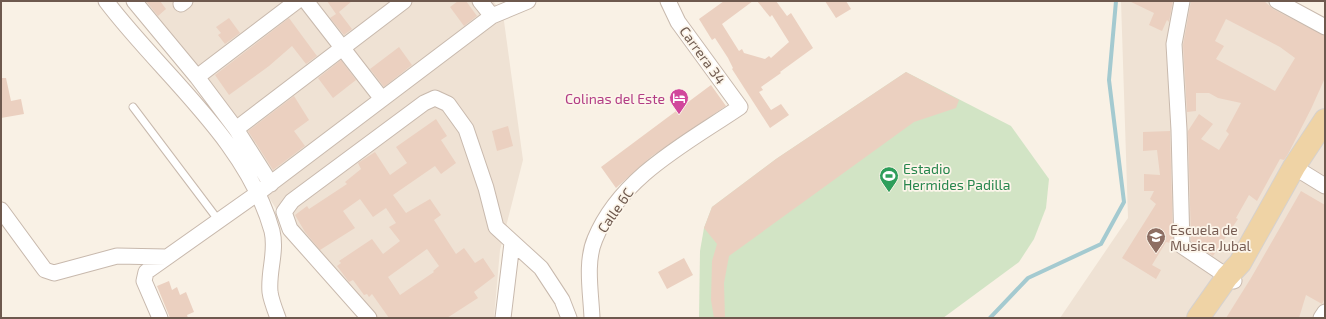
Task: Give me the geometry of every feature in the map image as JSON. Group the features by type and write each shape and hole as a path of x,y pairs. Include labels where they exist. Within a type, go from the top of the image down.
{"main road":[{"path":"1214,318 1234,274 1294,167 1325,120"},
{"path":"1198,318 1234,274"}],"street":[{"path":"106,1 125,26 207,117 242,166 258,193 272,231 274,253 270,292 278,318"},
{"path":"197,77 297,1"},
{"path":"306,1 382,99"},
{"path":"236,129 404,1"},
{"path":"480,1 492,16"},
{"path":"160,318 144,281 146,272 271,184 492,16 528,1"},
{"name":"Carrera 34","path":"668,1 678,22 740,107"},
{"path":"1182,1 1174,44 1179,130 1182,246 1234,274"},
{"path":"1277,1 1325,27"},
{"path":"135,2 197,77 236,129 271,184"},
{"path":"369,318 290,229 284,212 292,201 424,103 435,98 448,104 466,129 486,188 496,227 541,268 562,300 569,318"},
{"name":"Calle 6C","path":"592,318 590,261 595,239 625,191 653,166 740,107"},
{"path":"1294,167 1325,186"},
{"path":"1,210 45,270 49,272 54,273 117,256 166,257"},
{"path":"503,318 512,243"},
{"path":"509,274 530,258"},
{"path":"1321,318 1325,312"}],"lane":[{"path":"133,107 219,221"}],"shaded area":[{"path":"130,1 493,1 503,14 523,160 500,250 494,318 370,318 305,255 195,79"},
{"path":"1121,1 1287,1 1325,21 1325,318 1060,318 1128,218"}],"green space":[{"name":"Estadio Hermides Padilla","path":"906,72 1011,126 1049,179 1046,208 1034,239 1019,262 943,318 699,318 700,251 704,228 712,207 776,159"}],"building":[{"path":"146,1 160,1 166,9 158,16"},
{"path":"327,1 352,1 339,12 352,29 344,35 330,18 336,14"},
{"path":"458,1 466,1 477,16 464,26 450,7"},
{"path":"724,1 753,1 722,24 739,51 742,49 744,53 765,59 769,56 771,58 789,42 772,15 770,17 757,1 776,1 787,16 791,13 813,48 761,87 763,90 759,92 771,110 781,104 789,115 770,128 732,69 733,68 728,58 715,38 712,40 699,19"},
{"path":"825,1 846,1 851,9 836,18"},
{"path":"1129,1 1173,1 1169,22 1167,20 1162,31 1149,25 1154,13"},
{"path":"1191,1 1264,1 1273,9 1325,36 1325,78 1311,109 1288,154 1284,160 1280,159 1257,201 1249,195 1236,218 1238,219 1213,256 1191,241 1188,131 1199,114 1213,124 1201,139 1219,150 1229,134 1226,131 1241,103 1218,98 1209,93 1196,93 1196,111 1187,112 1183,45","holes":["1226,19 1280,47 1295,58 1275,91 1216,59 1224,46 1215,41"]},
{"path":"229,18 240,33 225,44 218,35 221,33 216,27"},
{"path":"289,18 317,56 306,64 292,46 269,66 229,95 215,75"},
{"path":"399,47 412,65 384,87 370,69"},
{"path":"341,60 356,80 333,98 318,78"},
{"path":"906,72 959,100 956,108 914,122 729,256 724,283 725,318 714,318 711,300 712,261 717,244 704,228 712,207 776,159"},
{"path":"1,78 6,78 11,101 21,99 24,114 1,118"},
{"path":"711,85 726,106 652,156 616,188 601,167"},
{"path":"294,96 309,120 294,131 305,146 273,170 248,131"},
{"path":"436,119 447,136 441,140 456,163 441,174 435,166 393,195 406,213 430,199 441,215 434,220 456,254 464,248 475,263 483,258 495,276 474,292 478,298 447,318 389,318 372,294 369,297 367,294 364,295 353,280 349,282 337,266 341,263 339,261 372,239 383,254 400,241 389,227 396,223 386,208 373,217 360,199 343,211 355,228 320,250 305,232 295,215 307,206 309,209 347,184 345,182 361,169 358,163 375,152 390,175 407,163 396,147","holes":["427,249 439,266 433,271 434,272 400,295 388,277"]},
{"path":"508,126 513,146 497,151 492,131"},
{"path":"1170,131 1173,238 1170,243 1166,242 1152,265 1161,270 1156,279 1122,258 1156,204 1150,199 1154,191 1144,191 1144,174 1160,175 1157,150 1143,151 1143,132"},
{"path":"1301,191 1325,205 1325,298 1322,304 1306,295 1299,318 1226,318 1251,278"},
{"path":"684,258 693,275 667,289 658,272"},
{"path":"169,281 172,290 177,287 180,295 186,292 194,312 187,315 188,318 170,318 157,286"}],"waterway":[{"path":"990,318 1028,278 1101,244 1124,202 1109,80 1116,1"}],"place":[{"name":"Colinas del Este","path":"679,115"},
{"name":"Estadio Hermides Padilla","path":"889,193"},
{"name":"Escuela de Musica Jubal","path":"1156,254"}]}
